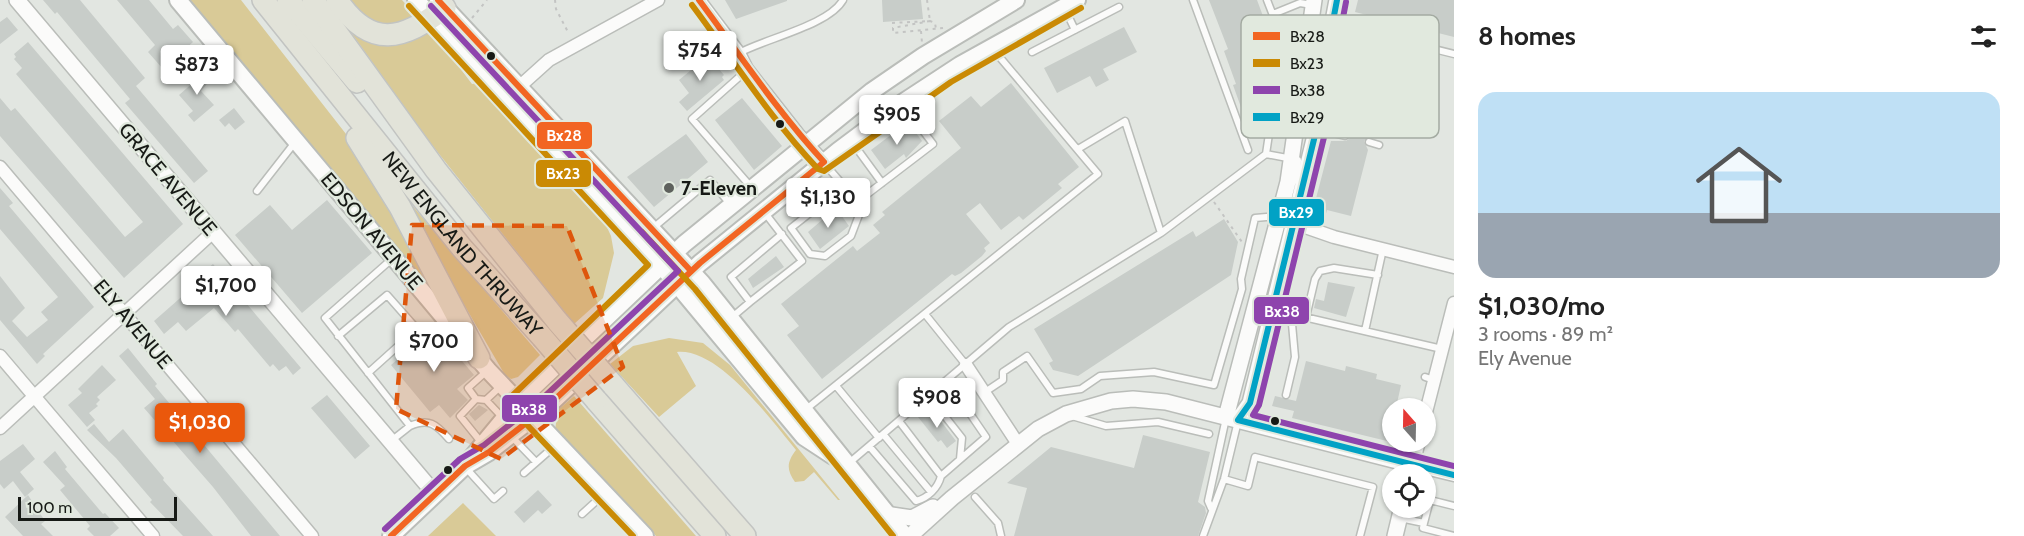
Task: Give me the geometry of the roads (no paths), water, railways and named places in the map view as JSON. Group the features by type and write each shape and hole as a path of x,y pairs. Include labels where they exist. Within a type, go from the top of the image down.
{"highway":[{"name":"NEW ENGLAND THRUWAY","path":"263,0 462,248 715,536"},
{"path":"288,0 333,56 436,170"},
{"name":"NEW ENGLAND THRUWAY","path":"314,0 436,170 558,322 745,536"},
{"path":"337,0 359,26 383,36 409,32 439,9"},
{"path":"279,20 400,207 483,364"}],"main road":[{"name":"EDSON AVENUE","path":"178,0 483,364 645,536"},
{"path":"416,0 439,9 519,87 691,271 905,536"},
{"path":"465,466 502,417 661,265 807,145 847,109 1004,2 1017,31"},
{"path":"391,536 465,466 532,418 691,271 824,162 902,103 990,46 1070,3"},
{"path":"439,9 661,265 804,437 846,465"}],"street":[{"name":"GRACE AVENUE","path":"17,0 435,494"},
{"path":"519,87 549,60 658,0"},
{"path":"699,0 740,53 747,69 807,145 824,162"},
{"path":"1333,15 1337,0"},
{"path":"1232,419 1280,216 1295,138"},
{"path":"1232,419 1250,403 1315,138"},
{"name":"ELY AVENUE","path":"0,167 312,536"},
{"path":"1280,216 1295,225 1454,267"},
{"path":"0,428 213,232"},
{"path":"1427,398 1429,378 1442,349 1454,303"},
{"path":"0,356 153,536"},
{"path":"966,365 1018,444"},
{"path":"910,536 952,498 1038,429 1066,414 1100,403 1133,399 1155,400 1394,464"},
{"path":"1436,472 1454,475"},
{"path":"885,514 912,518 952,498"},
{"path":"1395,536 1400,518"}],"lane":[{"path":"740,53 759,42 830,16 843,0"},
{"path":"1193,0 1241,131"},
{"path":"1267,0 1273,14 1300,3 1313,3"},
{"path":"1070,3 1075,30"},
{"path":"1032,52 1119,7"},
{"path":"804,411 837,387 1098,174 990,46"},
{"path":"1439,50 1454,54"},
{"path":"747,69 692,119 752,189"},
{"path":"844,186 791,228 810,254 825,256 851,236 859,204 882,183 933,144 902,103"},
{"path":"1078,149 1125,121 1161,232"},
{"path":"1244,138 1248,150"},
{"path":"846,465 1009,327 1211,198 1266,154 1268,138"},
{"path":"257,191 296,141"},
{"path":"851,141 882,183"},
{"path":"1369,142 1379,145"},
{"path":"1266,154 1298,160 1293,196 1299,207"},
{"path":"824,162 859,204"},
{"path":"652,229 710,180 731,206"},
{"path":"731,318 802,261 763,211"},
{"path":"984,393 1003,380 1003,372 1027,356 1053,393 1081,389 1100,376 1154,372 1214,385 1242,289 1241,279 1246,249 1255,218 1280,216"},
{"path":"750,302 731,277 782,234"},
{"path":"1365,331 1383,249"},
{"path":"394,257 324,318 410,426"},
{"path":"1306,317 1315,279 1320,271 1334,268 1378,275"},
{"path":"1242,289 1261,292"},
{"path":"338,336 387,295 417,329 368,373"},
{"path":"1274,310 1442,349"},
{"path":"925,314 966,365"},
{"path":"1286,395 1295,357 1291,314"},
{"path":"1294,345 1302,347"},
{"path":"483,364 468,388 476,399 486,400 502,417"},
{"path":"869,446 916,501 923,500 939,485 941,476 986,437 947,380"},
{"path":"486,400 502,385"},
{"path":"837,387 931,492"},
{"path":"929,396 962,438 960,459"},
{"path":"476,399 460,416 482,442"},
{"path":"1066,414 1106,426 1158,422 1209,434"},
{"path":"1203,536 1211,508 1217,502 1224,479 1232,419"},
{"path":"1211,508 1208,501 1232,419"},
{"path":"390,442 410,426 424,421 435,424 448,439"},
{"path":"898,422 941,476"},
{"path":"510,435 536,462"},
{"path":"524,473 557,444"},
{"path":"1224,479 1248,486 1255,457 1373,487 1360,536"},
{"path":"465,466 494,499 503,491"},
{"path":"582,514 605,494"},
{"path":"975,497 998,523 1001,536"},
{"path":"1454,506 1430,500 1423,528 1454,536"},
{"path":"1412,518 1424,524"}],"place":[{"name":"7-Eleven","path":"669,188"}]}
